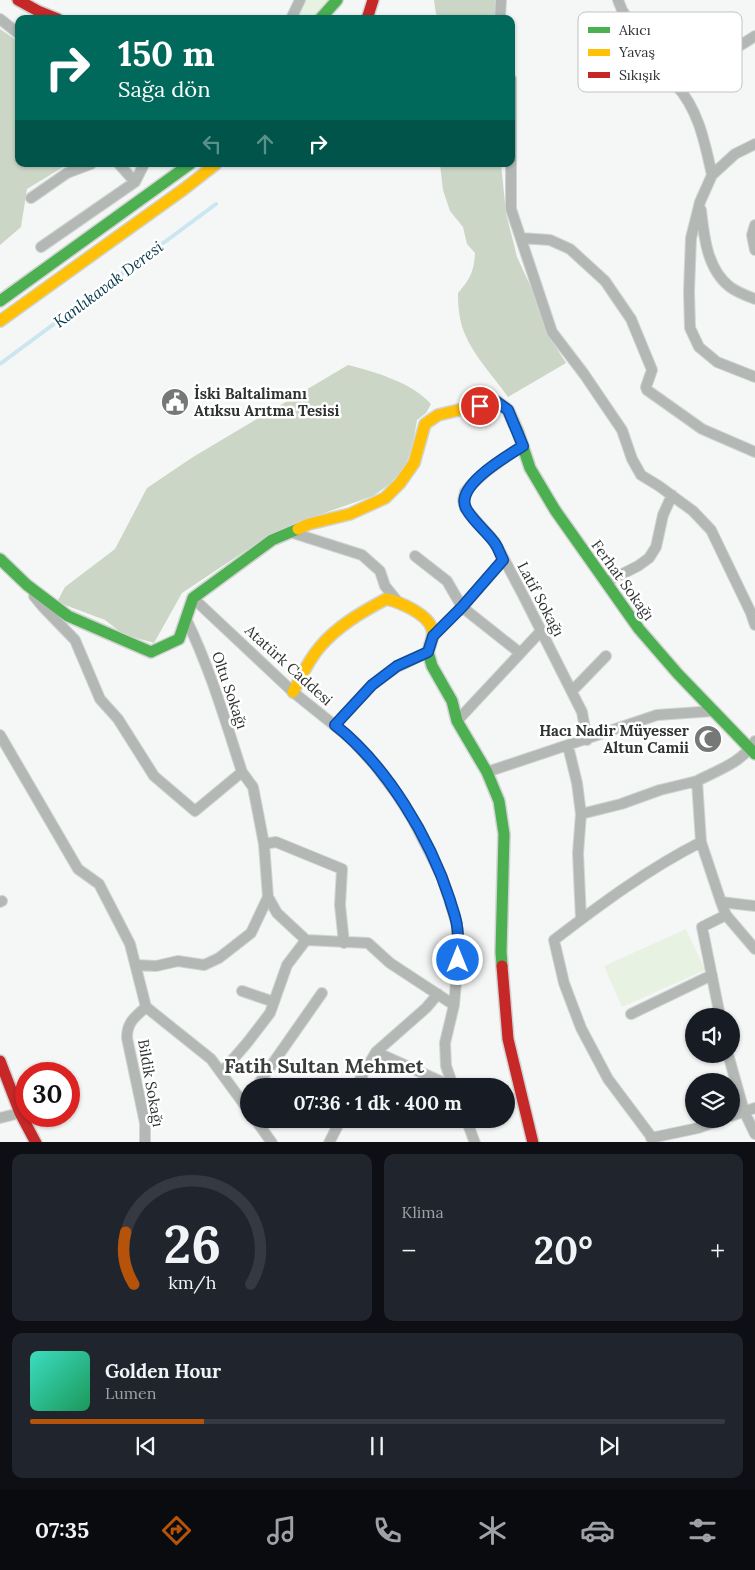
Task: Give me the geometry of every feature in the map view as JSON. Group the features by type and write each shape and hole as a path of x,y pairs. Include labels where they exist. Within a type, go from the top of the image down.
{"street":[{"path":"18,0 48,15"},
{"path":"293,15 300,0"},
{"path":"324,15 337,0"},
{"path":"368,15 373,0"},
{"path":"500,15 501,0"},
{"path":"618,0 623,12"},
{"path":"0,19 15,31"},
{"path":"742,44 755,36"},
{"path":"681,92 701,127 712,175"},
{"path":"755,144 735,154 712,175 700,202 691,238 689,291 690,328 699,347 716,362 755,377"},
{"path":"31,198 67,173 83,167"},
{"path":"122,167 135,182"},
{"path":"41,247 135,182 142,167"},
{"path":"0,301 186,167"},
{"path":"0,320 212,167"},
{"path":"511,167 511,209 552,332 584,374 622,430 632,459 641,475 693,511 711,530 751,612 755,626"},
{"path":"700,202 704,239 712,264 731,288 755,299"},
{"path":"755,225 752,235 755,250"},
{"path":"521,238 550,240 570,248 606,281 631,319 652,370 646,387 647,390 702,429 755,452"},
{"name":"Ferhat Sokağı","path":"290,532 309,524 350,514 385,498 400,483 414,463 425,424 438,415 497,402 508,410 530,468 554,510 639,629 678,674 754,748"},
{"name":"Latif Sokağı","path":"523,446 476,480 465,492 463,500 465,508 495,542 523,595 582,712 587,740"},
{"path":"606,582 638,566 649,558 656,547 663,515 672,495"},
{"path":"0,559 27,585 68,616 151,652 179,638 193,598 272,540 290,532 362,555 380,571 385,586 398,602"},
{"path":"415,556 447,581 462,607 520,653"},
{"path":"433,636 462,607 503,560"},
{"path":"27,585 43,607 75,640 100,699 118,719 154,776 195,811 242,772"},
{"name":"Atatürk Caddesi","path":"193,598 293,692 350,737 374,764 412,818 442,877 457,925 458,960 454,1004 445,1043 446,1066 450,1078"},
{"path":"293,692 324,642 348,622 386,599 398,602 416,612 432,627 433,636 428,652 432,666 452,701 457,721 487,772 499,801 504,834 501,952 508,1039 533,1142"},
{"name":"Oltu Sokağı","path":"186,619 198,644 242,772 253,788 264,844 268,897"},
{"path":"457,721 540,631"},
{"path":"335,725 372,685 397,666 428,652"},
{"path":"572,691 606,656"},
{"path":"487,772 657,715 714,711"},
{"path":"0,734 78,869 99,884 130,944 146,1007 211,1059 240,1096"},
{"path":"568,746 582,814 578,853 581,919"},
{"path":"582,814 621,804 660,790 698,781 734,762 754,748"},
{"path":"698,781 701,842 721,902 726,915 755,949"},
{"path":"264,844 276,842 342,869 340,905 344,943"},
{"path":"698,1128 654,1140 608,1078 581,1028 564,983 554,940 626,887 675,855 701,842"},
{"path":"268,897 277,914 306,940 368,943 390,963 454,1004"},
{"path":"136,965 156,966 178,961 204,965 219,958 251,932 268,897"},
{"path":"721,902 755,906"},
{"path":"718,1008 702,927 726,915"},
{"path":"221,1073 270,1013 287,965 306,940"},
{"path":"631,1014 712,975"},
{"path":"242,991 274,1002"},
{"path":"263,1078 322,993"},
{"path":"361,1078 376,1052 426,1008 438,994"},
{"name":"Bildik Sokağı","path":"145,1142 145,1123 127,1038 127,1029 131,1022 146,1007"},
{"path":"376,1052 434,1078"},
{"path":"0,1061 15,1101"},
{"path":"731,1063 744,1111 755,1134"},
{"path":"740,1113 755,1108"},
{"path":"0,1118 15,1115"},
{"path":"27,1127 36,1142"},
{"path":"262,1128 272,1142"},
{"path":"329,1142 336,1128"},
{"path":"470,1128 475,1142"}],"green space":[{"path":"305,0 329,0 313,15 299,15"},
{"path":"434,0 495,0 495,15 436,14"},
{"path":"0,29 15,39 15,167 63,167 27,189 21,227 0,245"},
{"path":"440,167 501,167 506,213 517,257 536,298 552,341 566,363 508,397 478,357 462,327 458,293 471,275 475,253 467,244 463,227 450,211 443,190"},
{"path":"348,365 403,384 423,396 431,404 426,413 417,420 413,443 406,465 390,484 373,496 310,518 269,535 182,593 154,643 123,634 105,620 57,602 65,587 115,549 147,488 193,457"},
{"path":"686,929 705,970 622,1007 604,966"}],"waterway":[{"name":"Kanlıkavak Deresi","path":"0,364 216,204"}],"traffic: fast":[{"path":"324,15 337,0"},
{"path":"0,301 186,167"},
{"path":"463,409 497,402 508,410 518,432 530,468 555,510 639,629 678,674 755,754"},
{"path":"0,559 27,585 68,616 151,652 179,639 193,598 272,540 298,529"},
{"path":"430,645 428,652 432,666 452,701 457,721 487,772 499,801 504,834 502,966"}],"traffic: slow":[{"path":"0,321 212,167"},
{"path":"298,529 309,524 350,514 385,498 400,483 414,463 425,424 438,415 463,409"},
{"path":"293,692 311,658 326,640 350,620 386,599 406,606 425,618 433,631 430,645"}],"traffic: jam":[{"path":"18,0 48,15"},
{"path":"368,15 373,0"},
{"path":"502,966 508,1039 533,1142"},
{"path":"0,1061 20,1113 35,1142"}],"place":[{"name":"İski Baltalimanı Atıksu Arıtma Tesisi","path":"175,402"},
{"name":"Hacı Nadir Müyesser Altun Camii","path":"708,739"}],"district":[{"name":"Fatih Sultan Mehmet","path":"324,1065"}],"route":[{"path":"458,960 457,925 442,877 412,818 374,764 350,737 335,725 372,685 397,666 428,652 433,636 462,607 503,560 495,542 465,508 463,500 465,492 470,486 488,470 523,446 508,410 497,402 480,406"}]}
